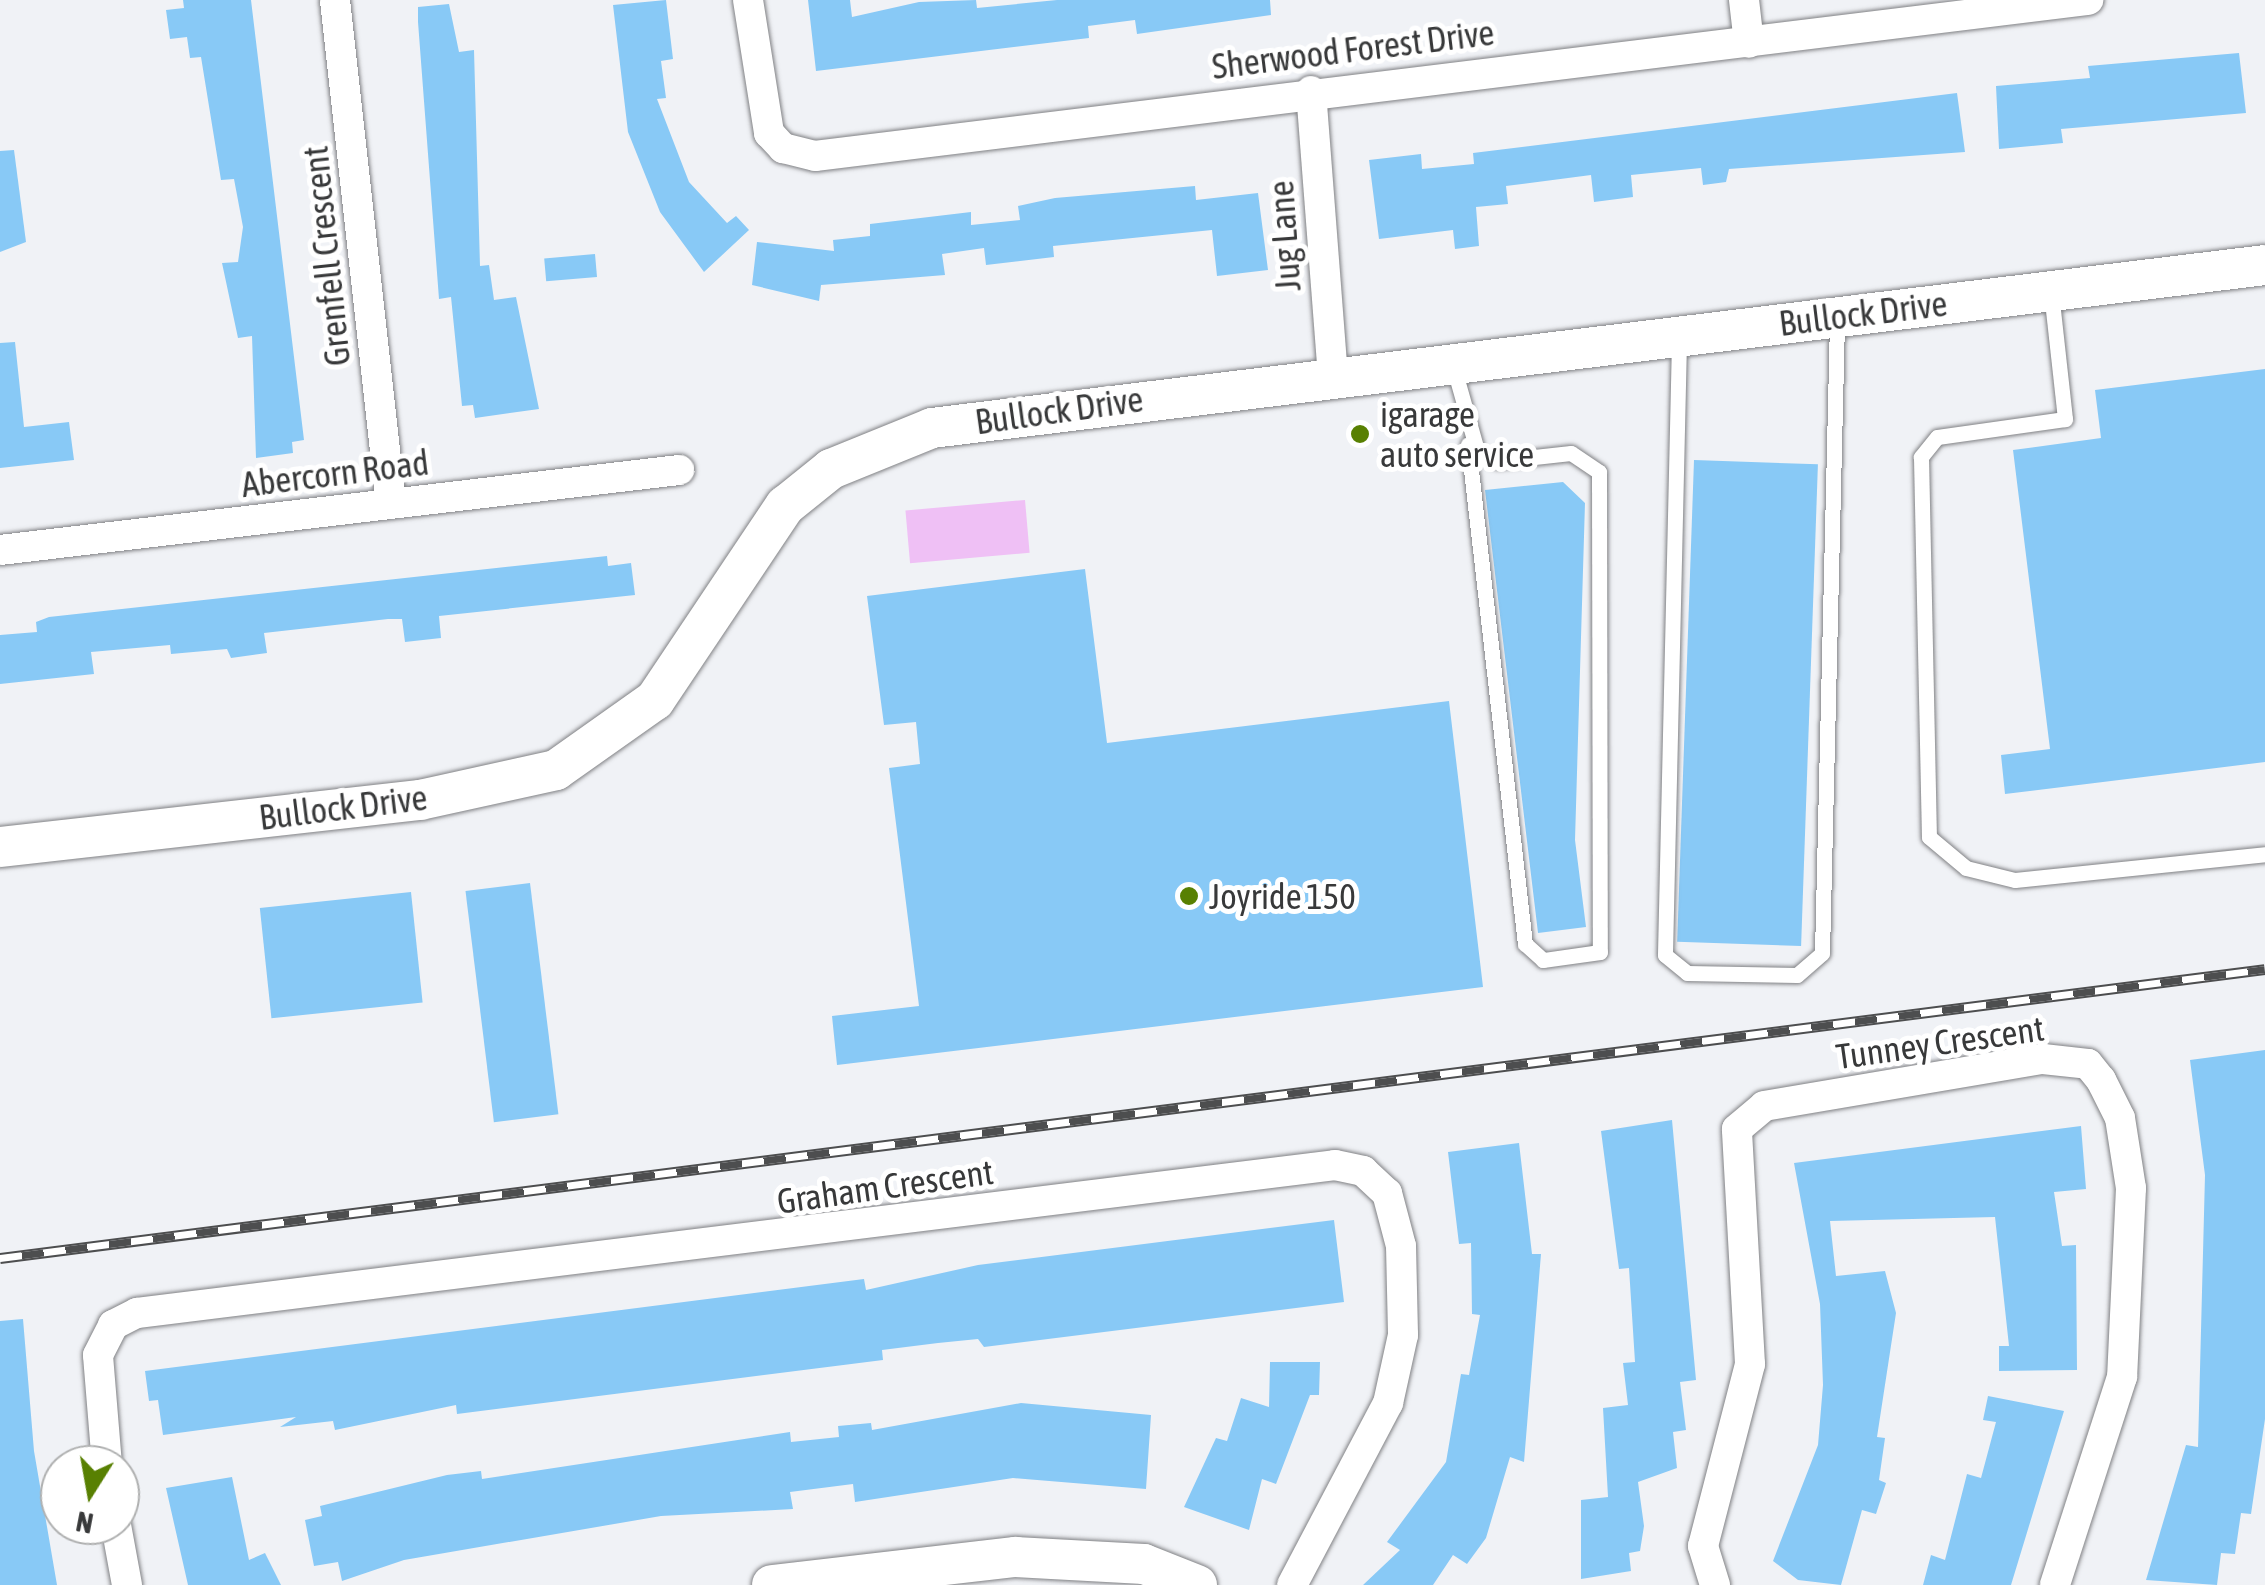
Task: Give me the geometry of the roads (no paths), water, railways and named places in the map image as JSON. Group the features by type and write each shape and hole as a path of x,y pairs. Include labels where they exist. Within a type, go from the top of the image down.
{"street":[{"name":"Grenfell Crescent","path":"335,0 391,504"},
{"name":"Sherwood Forest Drive","path":"748,0 769,133 782,148 815,156 1311,90 1749,43 2088,0"},
{"path":"1744,0 1749,43"},
{"name":"Jug Lane","path":"1311,90 1333,376"},
{"name":"Bullock Drive","path":"0,847 420,800 556,770 655,700 768,527 831,469 932,428 2265,265"},
{"name":"Abercorn Road","path":"0,550 680,470"},
{"name":"Tunney Crescent","path":"1715,1585 1704,1546 1750,1364 1737,1128 1764,1106 2043,1059 2088,1064 2102,1080 2120,1118 2131,1188 2122,1378 2055,1585"},
{"name":"Graham Crescent","path":"106,1445 98,1355 114,1324 137,1313 1334,1165 1362,1171 1387,1193 1400,1246 1402,1335 1388,1403 1292,1585"},
{"path":"120,1545 127,1585"},
{"path":"772,1585 1015,1557 1144,1564 1197,1585"}],"lane":[{"path":"2051,291 2065,418 1937,437 1921,457 1929,836 1966,868 2015,880 2265,854"},
{"path":"1679,335 1665,955 1687,973 1797,975 1822,953 1837,316"},
{"path":"1452,362 1468,444 1525,944 1543,960 1600,952 1598,472 1570,453 1498,462 1468,444"}],"railway":[{"path":"0,1258 2265,969"}],"place":[{"name":"igarage auto service","path":"1360,434"},
{"name":"Joyride 150","path":"1189,896"}]}
